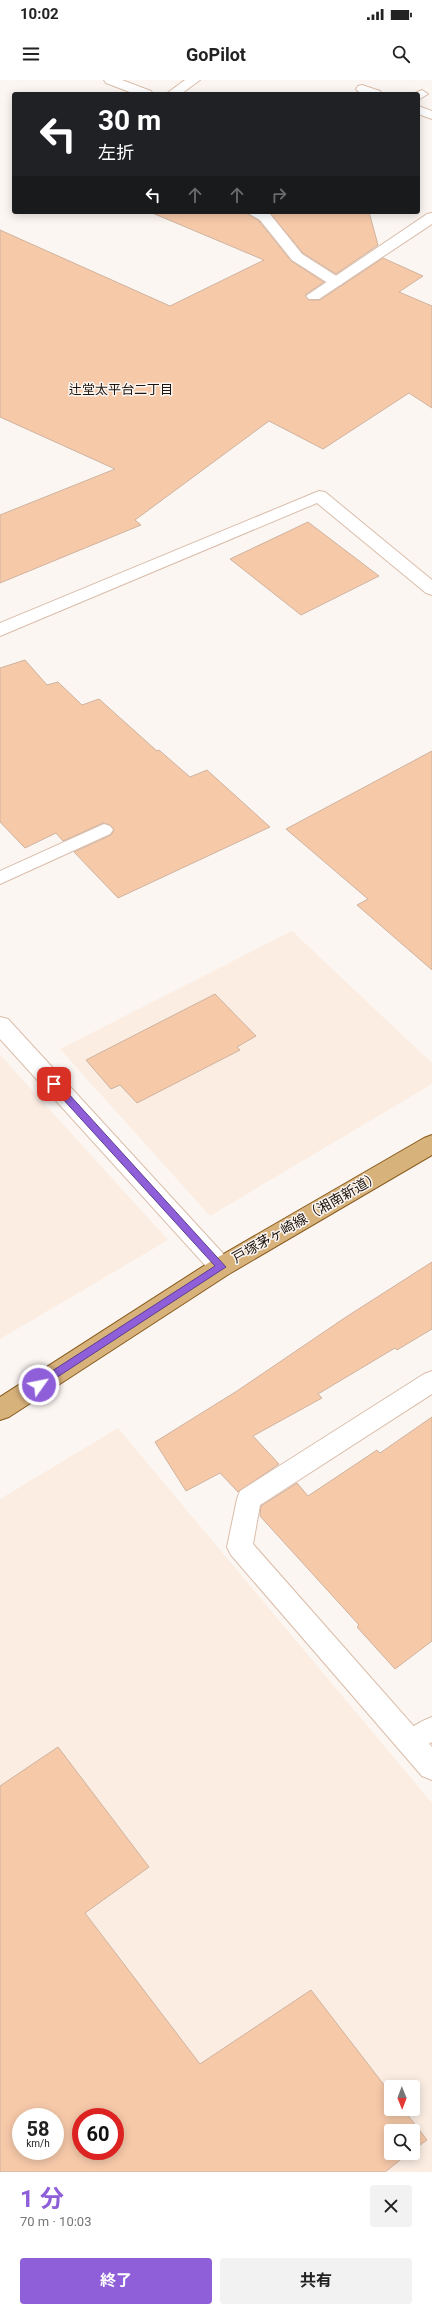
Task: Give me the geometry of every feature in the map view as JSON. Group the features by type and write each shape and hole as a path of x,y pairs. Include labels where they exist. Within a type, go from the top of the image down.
{"main road":[{"name":"戸塚茅ヶ崎線（湘南新道）","path":"0,1410 221,1267 432,1144"}],"street":[{"path":"314,296 432,217"},
{"path":"0,630 319,496 432,589"},
{"path":"0,1025 221,1267"},
{"path":"432,1381 249,1499 240,1547 432,1767"}],"lane":[{"path":"110,80 142,92"},
{"path":"175,92 194,80"},
{"path":"362,89 370,92"},
{"path":"420,111 432,115"},
{"path":"258,214 265,217 296,257 336,282"},
{"path":"0,878 104,830"},
{"path":"411,1743 432,1728"}],"shaded area":[{"path":"292,931 432,1063 432,1084 210,1216 60,1049"},
{"path":"0,1055 168,1240 0,1339"},
{"path":"118,1428 432,1803 432,2172 0,2172 0,1499"}],"building":[{"path":"155,214 248,214 259,221 291,261 324,282 305,295 309,300 320,300 383,258 423,276 399,292 432,306 432,408 409,393 323,449 269,421 135,520 141,525 0,583 0,515 115,469 0,417 0,230 170,306 264,260"},
{"path":"271,214 370,214 378,245 336,274 303,253"},
{"path":"308,522 379,576 301,615 230,559"},
{"path":"25,660 47,685 58,682 82,705 99,699 157,751 159,750 190,777 207,770 270,827 118,898 74,852 111,835 114,830 110,825 103,823 63,841 56,833 25,848 0,822 0,668"},
{"path":"432,751 432,970 357,905 368,899 286,829"},
{"path":"215,994 256,1036 237,1047 240,1050 137,1103 120,1085 111,1089 86,1060"},
{"path":"432,1262 432,1329 397,1350 395,1348 318,1394 322,1398 253,1436 279,1464 238,1492 220,1473 186,1491 155,1442 237,1391 346,1317"},
{"path":"432,1417 432,1641 395,1669 357,1627 359,1625 260,1516 261,1506 297,1483 308,1496 377,1450 380,1453"},
{"path":"58,1747 149,1867 85,1913 200,2064 311,1990 384,2085 384,2116 408,2116 415,2124 384,2124 384,2160 400,2160 385,2172 0,2172 0,1786"},
{"path":"420,2131 427,2140 420,2145"}],"district":[{"name":"辻堂太平台二丁目","path":"121,389"}],"route":[{"path":"39,1385 221,1267 54,1084"}]}
